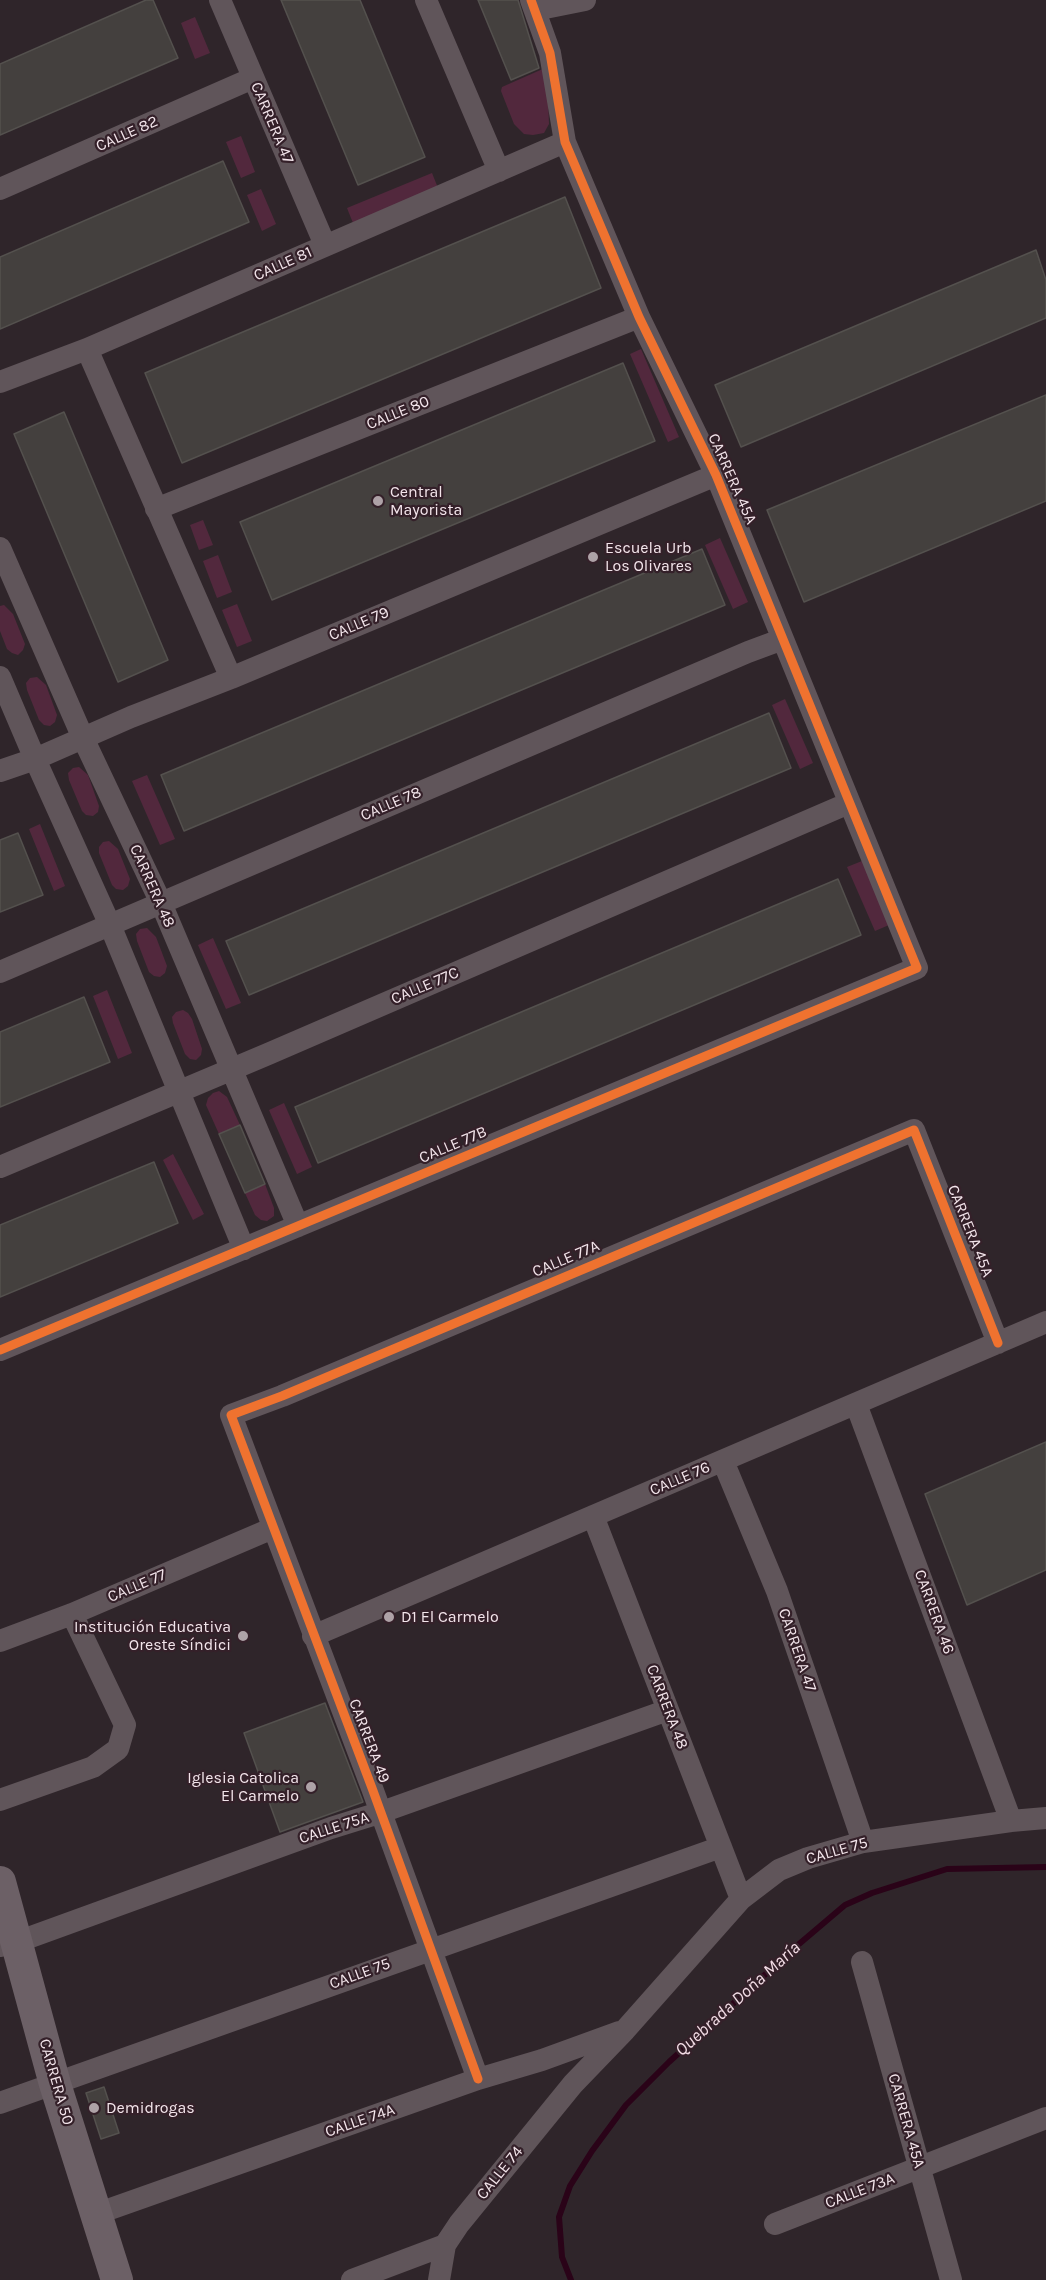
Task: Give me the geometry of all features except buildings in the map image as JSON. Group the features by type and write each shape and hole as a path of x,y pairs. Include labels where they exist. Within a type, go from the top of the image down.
{"street":[{"name":"CARRERA 47","path":"220,0 325,245"},
{"path":"426,0 499,171"},
{"path":"533,5 585,0"},
{"name":"CARRERA 45A","path":"533,5 550,53 565,142 639,316 716,475 917,968"},
{"name":"CALLE 82","path":"0,189 254,78"},
{"name":"CALLE 81","path":"0,382 87,349 565,142"},
{"name":"CALLE 80","path":"156,509 639,316"},
{"path":"87,349 231,678"},
{"name":"CALLE 79","path":"0,771 35,759 131,717 231,678 716,475"},
{"name":"CARRERA 48","path":"0,548 4,572 161,903 298,1226"},
{"name":"CALLE 78","path":"0,972 783,639"},
{"path":"0,677 110,925 244,1248"},
{"name":"CALLE 77C","path":"0,1167 849,803"},
{"name":"CALLE 77B","path":"0,1350 917,968"},
{"name":"CARRERA 45A","path":"914,1130 998,1343"},
{"name":"CALLE 77A","path":"231,1415 282,1396 914,1130"},
{"name":"CALLE 76","path":"313,1636 1046,1322"},
{"name":"CARRERA 46","path":"856,1404 1011,1821"},
{"name":"CARRERA 49","path":"231,1415 372,1788 379,1813 478,2079"},
{"name":"CARRERA 47","path":"723,1461 777,1591 863,1842"},
{"name":"CARRERA 48","path":"593,1516 741,1899"},
{"name":"CALLE 77","path":"0,1641 72,1614 273,1528"},
{"path":"0,1800 93,1767 118,1749 125,1725 72,1614"},
{"name":"CALLE 75A","path":"8,1944 668,1710"},
{"name":"CALLE 75","path":"625,2030 741,1899 779,1870 808,1858 863,1842 1046,1818"},
{"name":"CALLE 75","path":"0,2103 721,1847"},
{"name":"CARRERA 50","path":"0,1882 8,1944 117,2280"},
{"name":"CARRERA 45A","path":"862,1962 951,2280"},
{"name":"CALLE 74A","path":"96,2214 478,2079 542,2060 625,2030"},
{"name":"CALLE 74","path":"445,2245 573,2084 625,2030"},
{"path":"542,2060 561,2065 568,2072 573,2084"},
{"name":"CALLE 73A","path":"775,2224 1046,2118"},
{"path":"352,2280 445,2245"},
{"path":"439,2280 445,2245"}],"shaded area":[{"path":"195,17 210,53 195,59 181,23"},
{"path":"545,68 549,124 544,133 524,134 514,124 501,91 502,87"},
{"path":"241,136 255,172 241,178 226,142"},
{"path":"432,173 438,188 353,223 347,208"},
{"path":"261,189 276,224 262,231 247,195"},
{"path":"641,349 679,437 668,442 630,354"},
{"path":"203,520 213,545 199,550 190,525"},
{"path":"720,538 748,602 733,609 705,545"},
{"path":"218,555 232,592 217,598 203,561"},
{"path":"237,604 252,641 237,647 222,610"},
{"path":"4,605 13,614 25,644 18,655 7,649 0,631 0,606"},
{"path":"37,677 46,685 57,715 55,722 50,726 44,725 39,720 27,690 26,683 30,678"},
{"path":"785,699 813,763 800,769 772,705"},
{"path":"79,767 88,775 99,806 98,812 93,816 86,815 82,811 69,780 68,773 73,768"},
{"path":"147,775 175,839 160,845 132,781"},
{"path":"40,824 65,886 54,891 29,829"},
{"path":"109,841 118,849 130,879 128,886 123,890 116,889 112,885 99,853 99,847 103,842"},
{"path":"862,861 889,925 875,931 847,867"},
{"path":"147,928 156,937 167,966 165,973 160,977 149,972 137,941 136,934 140,929"},
{"path":"213,938 241,1003 226,1009 198,945"},
{"path":"107,990 132,1053 118,1059 93,996"},
{"path":"183,1010 192,1019 202,1049 201,1055 196,1060 190,1059 185,1054 173,1023 172,1017 176,1012"},
{"path":"219,1091 227,1097 240,1125 219,1134 206,1105 208,1098"},
{"path":"284,1103 312,1167 297,1174 269,1110"},
{"path":"173,1154 204,1214 193,1220 163,1160"},
{"path":"265,1184 274,1208 274,1216 267,1221 255,1215 245,1193"}],"waterway":[{"name":"Quebrada Doña María","path":"571,2280 562,2257 559,2217 570,2186 592,2151 626,2105 669,2062 792,1950 845,1905 872,1893 947,1869 1046,1867"}],"cycle path":[{"path":"0,1350 917,968 716,475 639,317 565,142 550,53 531,0"},
{"path":"478,2079 372,1788 231,1415 282,1396 914,1130 998,1343"}],"place":[{"name":"Central Mayorista","path":"378,501"},
{"name":"Escuela Urb Los Olivares","path":"593,557"},
{"name":"D1 El Carmelo","path":"389,1617"},
{"name":"Institución Educativa Oreste Síndici","path":"243,1636"},
{"name":"Iglesia Catolica El Carmelo","path":"311,1787"},
{"name":"Demidrogas","path":"94,2108"}]}
